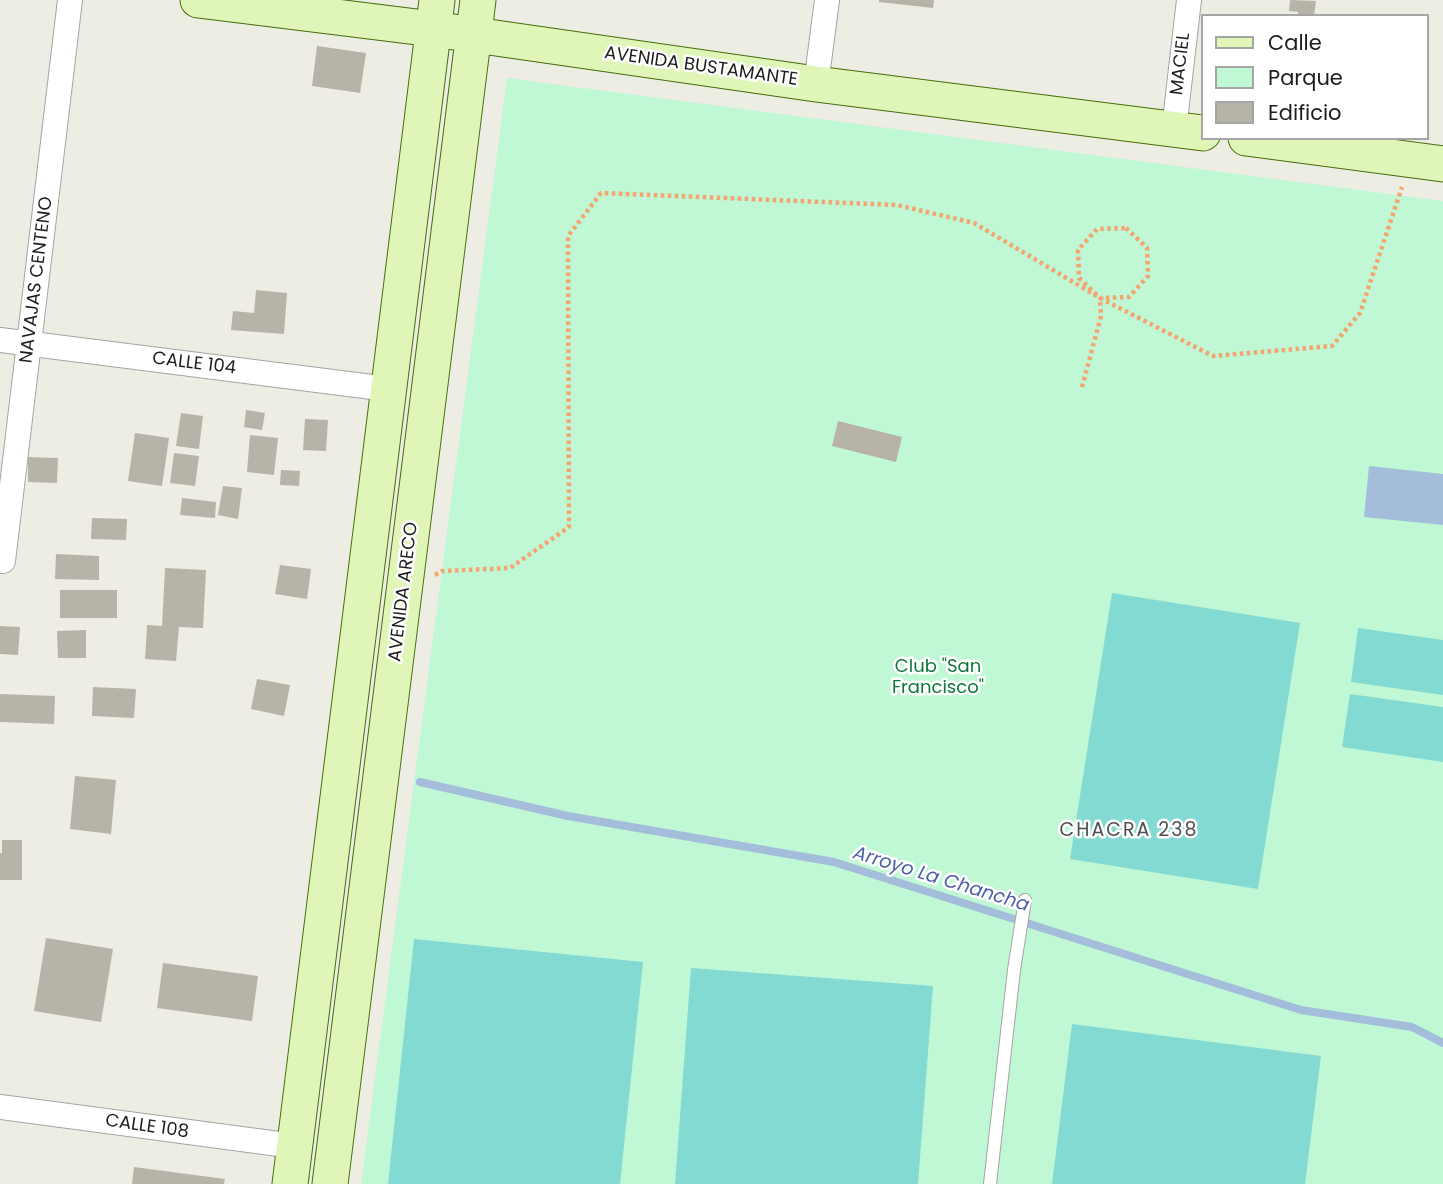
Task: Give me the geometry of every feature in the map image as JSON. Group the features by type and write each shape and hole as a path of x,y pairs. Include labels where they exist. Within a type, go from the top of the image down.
{"main road":[{"name":"AVENIDA BUSTAMANTE","path":"198,0 435,14 474,34 816,84 1188,131"},
{"name":"AVENIDA ARECO","path":"330,1184 478,0"},
{"path":"290,1184 435,14"},
{"path":"1261,140 1443,164"}],"street":[{"name":"NAVAJAS CENTENO","path":"3,561 70,0"},
{"path":"816,84 827,0"},
{"name":"MACIEL","path":"1188,131 1189,0"},
{"name":"CALLE 104","path":"0,340 388,389"},
{"name":"CALLE 108","path":"0,1107 294,1146"}],"lane":[{"path":"990,1184 1014,971 1025,900"}],"path":[{"path":"404,593 442,571 510,568 569,527 568,236 601,194 897,205 974,223 1100,298 1213,356 1332,346 1360,313 1400,195 1408,160"},
{"path":"1082,387 1101,316 1100,298 1079,278 1078,250 1097,229 1126,228 1147,247 1148,276 1129,297 1100,298"}],"green space":[{"name":"Club \"San Francisco\"","path":"507,78 1443,201 1443,1184 361,1184"}],"shaded area":[{"path":"1369,466 1443,474 1443,525 1364,517"},
{"path":"1112,593 1300,623 1258,889 1070,859"},
{"path":"1358,628 1443,640 1443,695 1351,682"},
{"path":"1350,694 1443,707 1443,762 1342,747"},
{"path":"414,939 643,962 620,1184 388,1184"},
{"path":"691,968 933,986 918,1184 675,1184"},
{"path":"1072,1024 1321,1056 1305,1184 1052,1184"}],"building":[{"path":"879,0 934,0 933,8"},
{"path":"1290,0 1316,1 1314,14 1289,11"},
{"path":"317,46 366,53 360,93 312,86"},
{"path":"256,290 287,293 284,334 231,330 233,311 254,313"},
{"path":"246,410 265,413 262,430 244,427"},
{"path":"181,413 203,416 199,449 176,446"},
{"path":"305,419 328,420 326,451 303,450"},
{"path":"838,421 902,437 896,462 832,446"},
{"path":"135,433 169,438 162,486 128,481"},
{"path":"250,435 278,438 274,475 247,472"},
{"path":"174,453 199,456 195,486 170,483"},
{"path":"28,457 58,458 57,483 28,482"},
{"path":"281,470 300,471 299,486 280,485"},
{"path":"223,486 242,488 238,519 218,515"},
{"path":"182,498 216,502 215,518 180,515"},
{"path":"92,518 127,519 126,540 91,539"},
{"path":"56,554 99,556 99,580 55,579"},
{"path":"280,565 311,569 307,599 275,594"},
{"path":"165,568 206,570 203,628 179,627 176,661 145,659 147,625 162,626"},
{"path":"60,590 117,590 117,618 60,618"},
{"path":"0,626 20,627 18,655 0,654"},
{"path":"86,630 86,658 58,658 57,631"},
{"path":"257,679 290,685 284,716 251,709"},
{"path":"93,687 136,689 134,718 92,716"},
{"path":"0,694 55,696 54,724 0,722"},
{"path":"75,776 116,780 111,834 70,829"},
{"path":"2,840 22,840 22,880 0,880"},
{"path":"46,938 113,949 101,1022 34,1011"},
{"path":"163,963 258,976 252,1021 157,1008"},
{"path":"134,1167 225,1179 224,1184 132,1184"}],"waterway":[{"name":"Arroyo La Chancha","path":"420,782 568,816 834,862 1301,1010 1412,1027 1443,1043"}],"district":[{"name":"CHACRA 238","path":"1129,831"}]}
